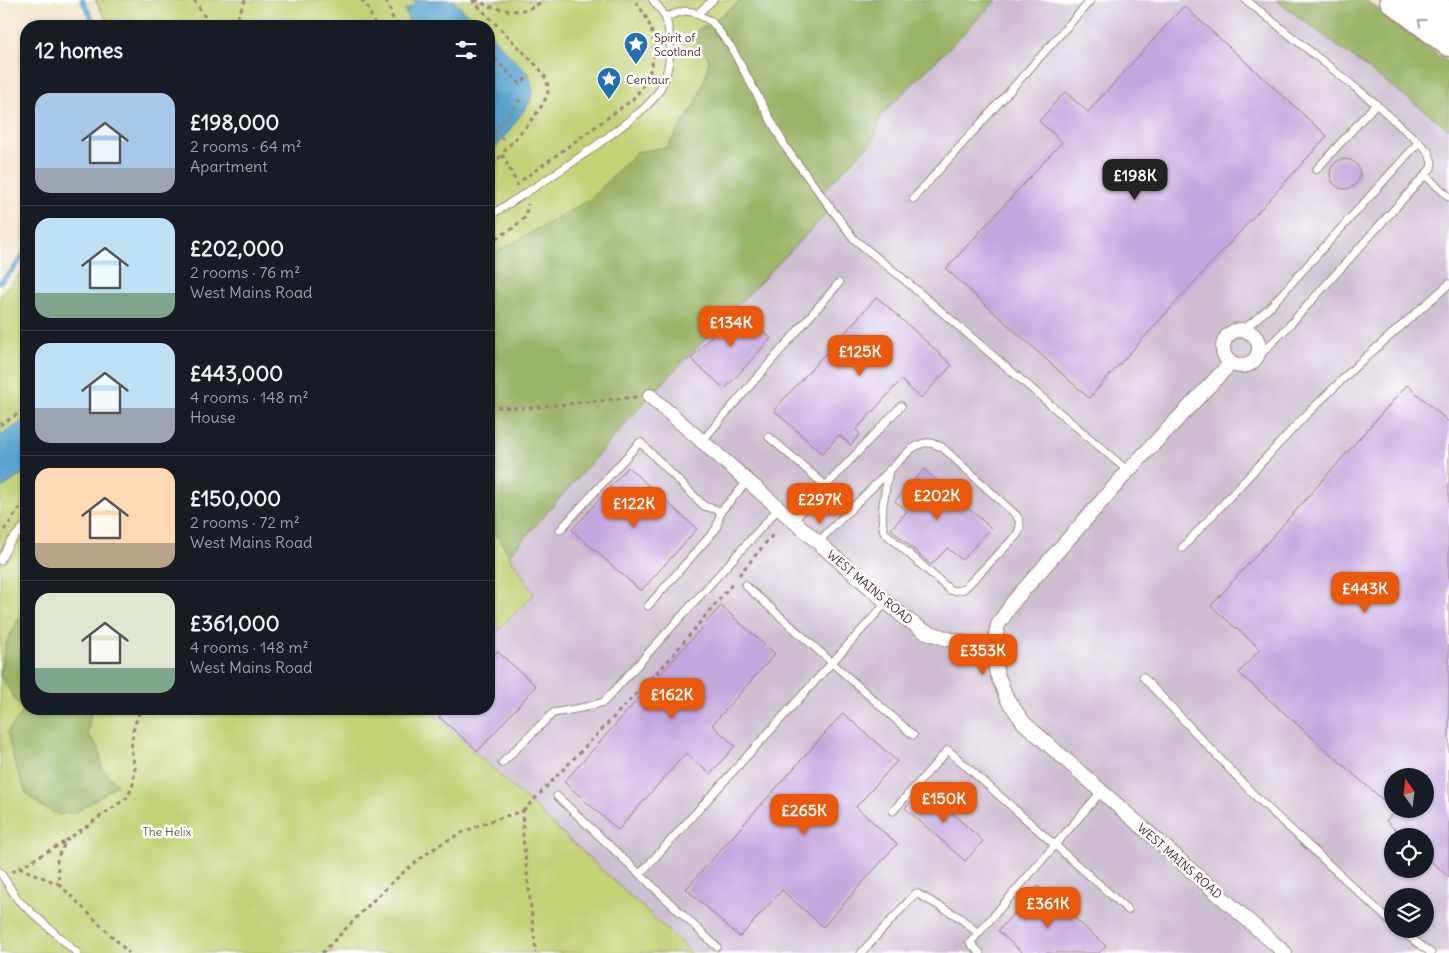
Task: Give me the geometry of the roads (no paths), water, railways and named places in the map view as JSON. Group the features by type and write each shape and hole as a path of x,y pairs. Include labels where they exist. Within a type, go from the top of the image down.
{"highway":[{"path":"1393,0 1449,43"},
{"path":"1427,0 1449,16"}],"street":[{"path":"1242,331 1251,333 1256,338 1259,350 1255,360 1244,366 1231,363 1224,353 1225,341 1233,333 1242,331"},
{"name":"WEST MAINS ROAD","path":"1231,363 1128,471 1013,602 998,624 993,649 997,674 1007,700 1024,723 1285,953"},
{"name":"WEST MAINS ROAD","path":"650,396 905,618 924,631 948,639 993,649"}],"lane":[{"path":"495,212 607,137 647,106 660,89 670,53 669,34 666,17 653,0"},
{"path":"697,14 713,0"},
{"path":"914,199 1091,0"},
{"path":"1246,0 1376,104 1419,142 1431,156 1431,168 1425,176 1287,328 1255,360"},
{"path":"666,17 684,11 697,14 712,22 731,47 786,148 854,239 1128,471"},
{"path":"1316,170 1376,104"},
{"path":"1242,331 1268,309 1419,142"},
{"path":"1425,176 1449,197"},
{"path":"702,441 839,283"},
{"path":"1182,548 1302,419 1357,365 1449,284"},
{"path":"502,764 553,714 604,702 787,515 826,486 901,406"},
{"path":"769,437 826,486"},
{"path":"560,530 640,442 704,506 721,511"},
{"path":"818,542 889,470 910,450 920,443 928,442 942,447 1017,516 1021,522 1020,530 964,589 950,590 884,532 883,512 889,470"},
{"path":"648,606 716,529 721,511 748,481"},
{"path":"0,561 10,542 20,531"},
{"path":"745,585 913,734"},
{"path":"640,874 886,602"},
{"path":"1143,677 1256,796 1384,916"},
{"path":"893,811 948,750 1128,910"},
{"path":"980,953 970,943 1102,791"},
{"path":"557,796 717,947"},
{"path":"2,875 18,900 76,953"},
{"path":"861,953 916,894 960,918 978,933"},
{"path":"1411,938 1431,953"}],"water":[{"path":"414,0 452,0 474,20 408,20 405,10 416,4"},
{"path":"495,39 529,75 533,90 530,102 495,148"},
{"path":"20,423 20,476 0,489 0,436"}],"waterway":[{"path":"82,0 93,20"},
{"path":"0,282 20,260"}],"place":[{"name":"Spirit of Scotland","path":"636,65"},
{"name":"Centaur","path":"609,100"}],"park label":[{"name":"The Helix","path":"167,831"}]}
